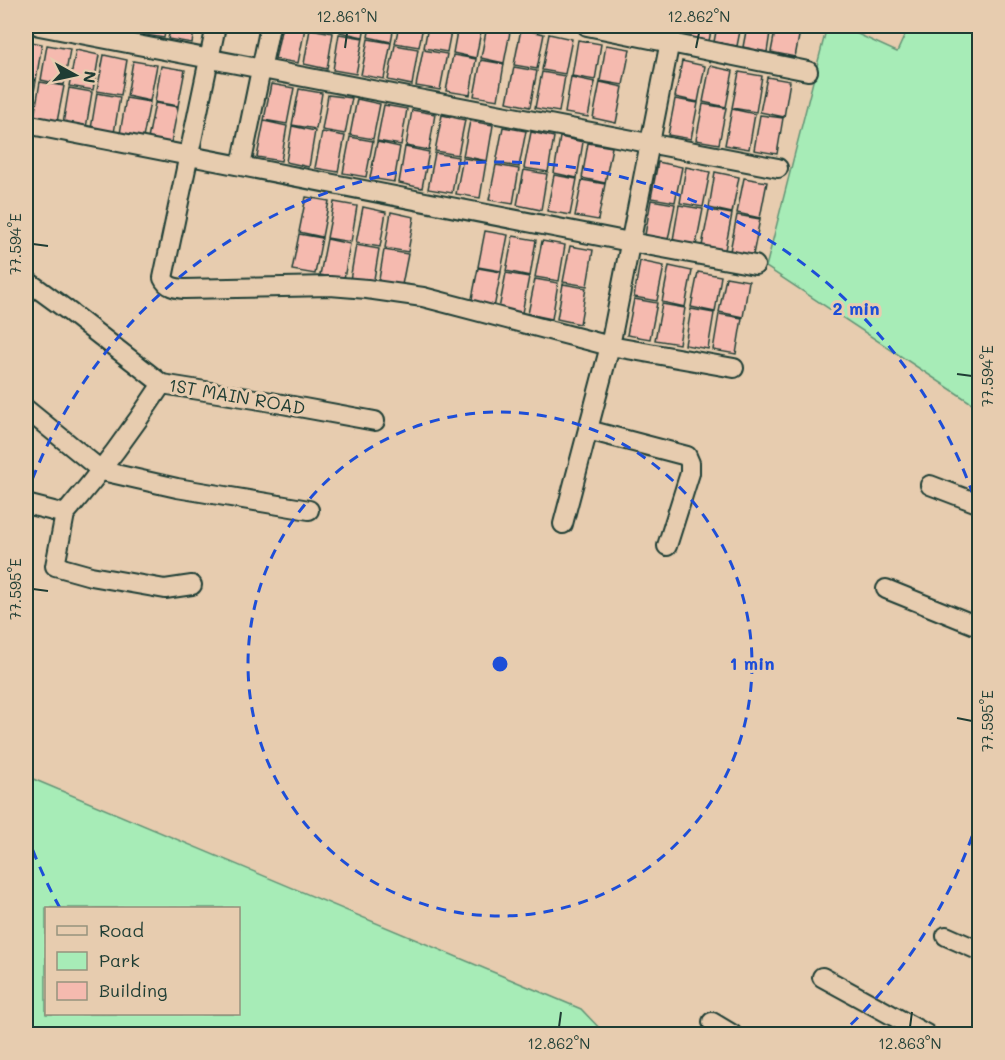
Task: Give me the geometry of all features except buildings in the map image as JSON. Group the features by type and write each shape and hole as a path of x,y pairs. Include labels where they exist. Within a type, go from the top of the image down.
{"street":[{"path":"39,26 778,168"},
{"path":"216,26 163,278 165,283 173,288 330,286 423,297 610,346 734,368"},
{"path":"241,166 270,26"},
{"path":"587,26 671,34 808,71"},
{"path":"563,524 610,346 671,34"},
{"path":"26,124 755,265"},
{"name":"1ST MAIN ROAD","path":"26,280 162,384 375,421"},
{"path":"162,384 102,471 65,513 55,566 91,576 165,589 192,585"},
{"path":"26,409 102,471 177,488 309,510"},
{"path":"588,430 687,456 690,473 667,546"},
{"path":"930,485 980,504"},
{"path":"26,504 65,513"},
{"path":"886,589 980,627"},
{"path":"946,936 980,951"},
{"path":"822,977 926,1035"},
{"path":"712,1022 732,1035"}],"green space":[{"path":"827,26 840,26 897,52 909,26 979,26 979,408 766,267"},
{"path":"26,776 581,1009 605,1034 26,1034"}]}
